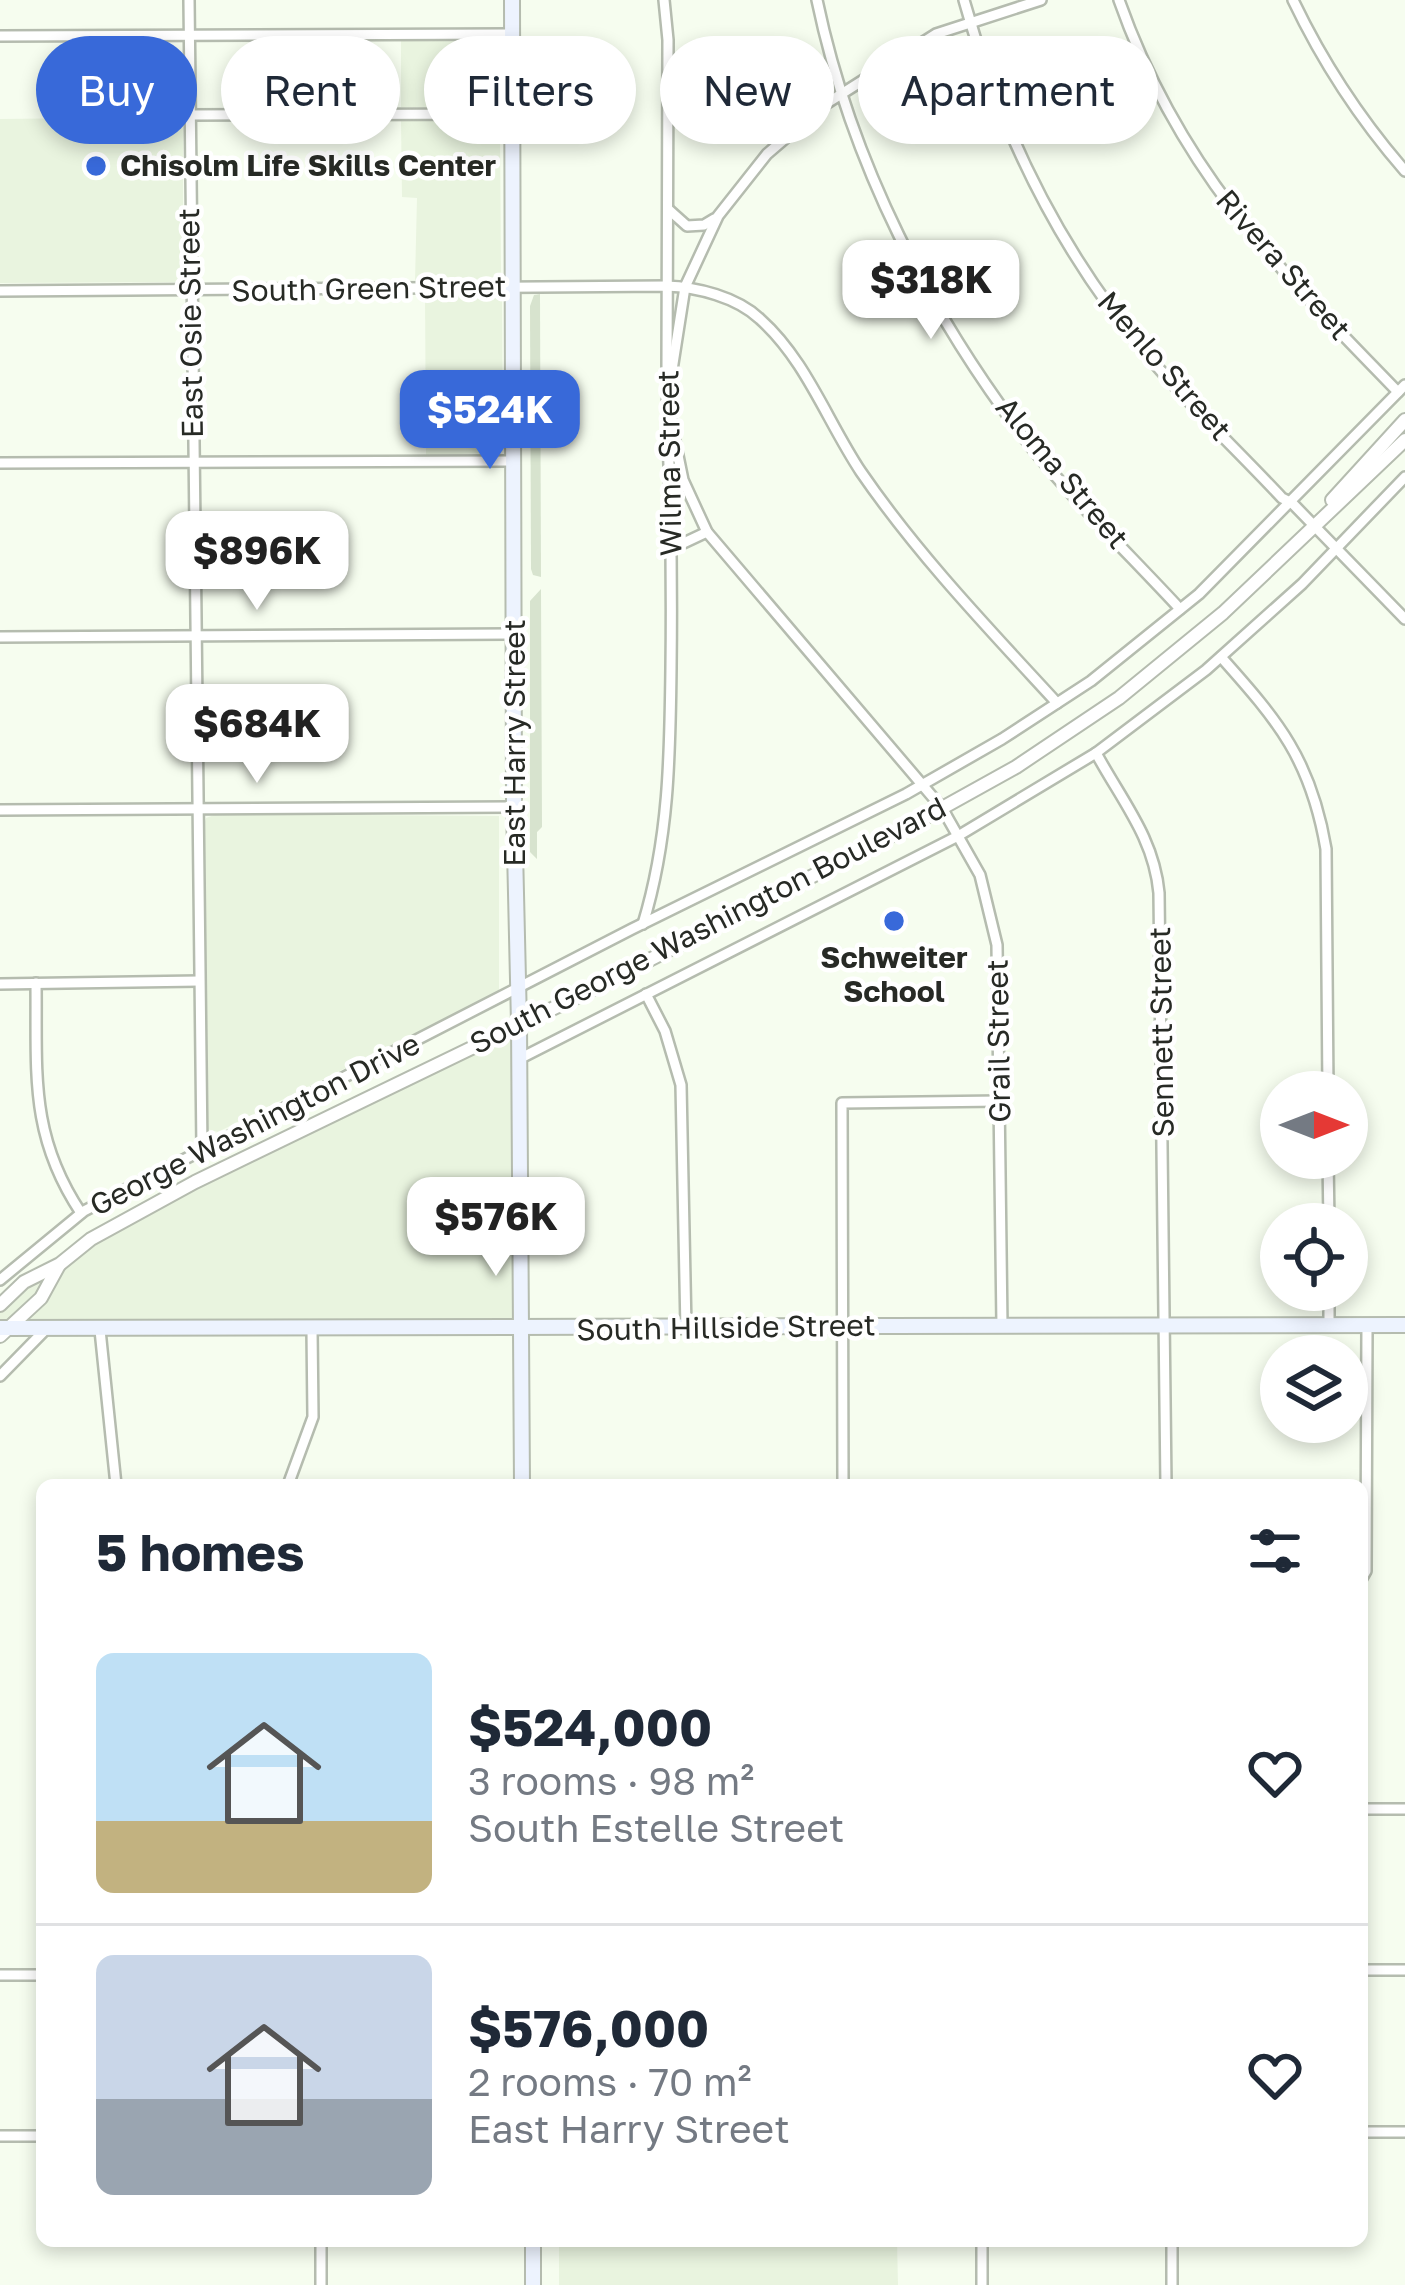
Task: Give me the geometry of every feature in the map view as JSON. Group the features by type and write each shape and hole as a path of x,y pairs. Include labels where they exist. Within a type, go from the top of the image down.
{"main road":[{"name":"East Harry Street","path":"512,0 513,34"},
{"name":"East Harry Street","path":"513,144 522,1479"},
{"name":"South Hillside Street","path":"3,1331 1405,1325"},
{"path":"533,2247 533,2285"}],"street":[{"name":"East Osie Street","path":"189,0 189,35"},
{"name":"Wilma Street","path":"643,924 669,797 673,548 667,402 668,40 664,0"},
{"name":"Aloma Street","path":"817,0 830,61 874,188 954,336 1034,449 1180,609"},
{"name":"Menlo Street","path":"964,0 989,87 1033,187 1090,280 1149,358 1405,619"},
{"path":"667,402 686,287 718,216 767,154 841,94 936,34 1041,0"},
{"name":"Rivera Street","path":"1119,0 1140,59 1212,184 1283,274 1401,388"},
{"path":"1293,0 1322,62 1405,171"},
{"path":"0,36 513,34"},
{"path":"197,116 424,115"},
{"name":"East Osie Street","path":"189,144 202,1150"},
{"path":"666,204 673,218 687,226 704,225 718,216"},
{"path":"686,287 749,309 783,343 861,471 949,586 1057,704"},
{"name":"South Green Street","path":"0,292 686,287"},
{"name":"George Washington Drive","path":"0,1280 82,1213 922,785 1057,704 1180,609 1292,503 1401,388"},
{"name":"Grail Street","path":"667,402 683,480 706,532 942,808 980,875 998,945 1002,1326"},
{"name":"South George Washington Boulevard","path":"1313,524 1405,419"},
{"name":"South George Washington Boulevard","path":"0,1305 24,1282 60,1264 92,1239 195,1182 520,1023 1016,766 1119,698 1223,613 1405,440"},
{"path":"0,463 515,461"},
{"path":"520,1059 958,836 1096,753 1221,656 1405,477"},
{"path":"673,548 706,532"},
{"path":"0,637 514,634"},
{"path":"1221,656 1274,716 1298,752 1321,818 1326,849 1328,1071"},
{"name":"Sennett Street","path":"1096,753 1142,828 1157,868 1166,1479"},
{"path":"0,810 514,807"},
{"path":"0,984 200,981"},
{"path":"36,983 42,1134 62,1184 82,1213"},
{"path":"646,994 665,1031 682,1085 686,1329"},
{"path":"843,1479 842,1102 1000,1101"},
{"name":"South George Washington Boulevard","path":"3,1331 41,1298 60,1264"},
{"path":"1329,1311 1329,1326"},
{"path":"1366,1479 1367,1326"},
{"path":"0,1376 47,1328"},
{"path":"100,1330 115,1479"},
{"path":"291,1479 313,1417 312,1330"},
{"path":"1368,1809 1405,1809"},
{"path":"1368,1970 1405,1970"},
{"path":"0,1975 36,1975"},
{"path":"1368,2132 1405,2132"},
{"path":"0,2136 36,2136"},
{"path":"321,2247 321,2285"},
{"path":"982,2247 982,2285"},
{"path":"1172,2247 1172,2285"}],"shaded area":[{"path":"401,41 424,41 424,107 401,107"},
{"path":"0,119 36,119 36,144 183,144 183,282 0,283"},
{"path":"401,121 424,121 424,144 500,144 501,274 492,280 415,281 417,198 402,197"},
{"path":"496,293 502,301 503,447 493,453 426,455 425,294"},
{"path":"540,294 541,577 531,569 530,306 534,295"},
{"path":"541,589 542,827 537,832 537,859 530,852 530,601"},
{"path":"217,814 499,816 499,991 218,1132 207,1129 204,824"},
{"path":"519,1023 521,1330 0,1328 0,1305 91,1239"},
{"path":"559,2247 897,2247 898,2285 559,2285"}],"place":[{"name":"Chisolm Life Skills Center","path":"96,166"},
{"name":"Schweiter School","path":"894,921"}]}
